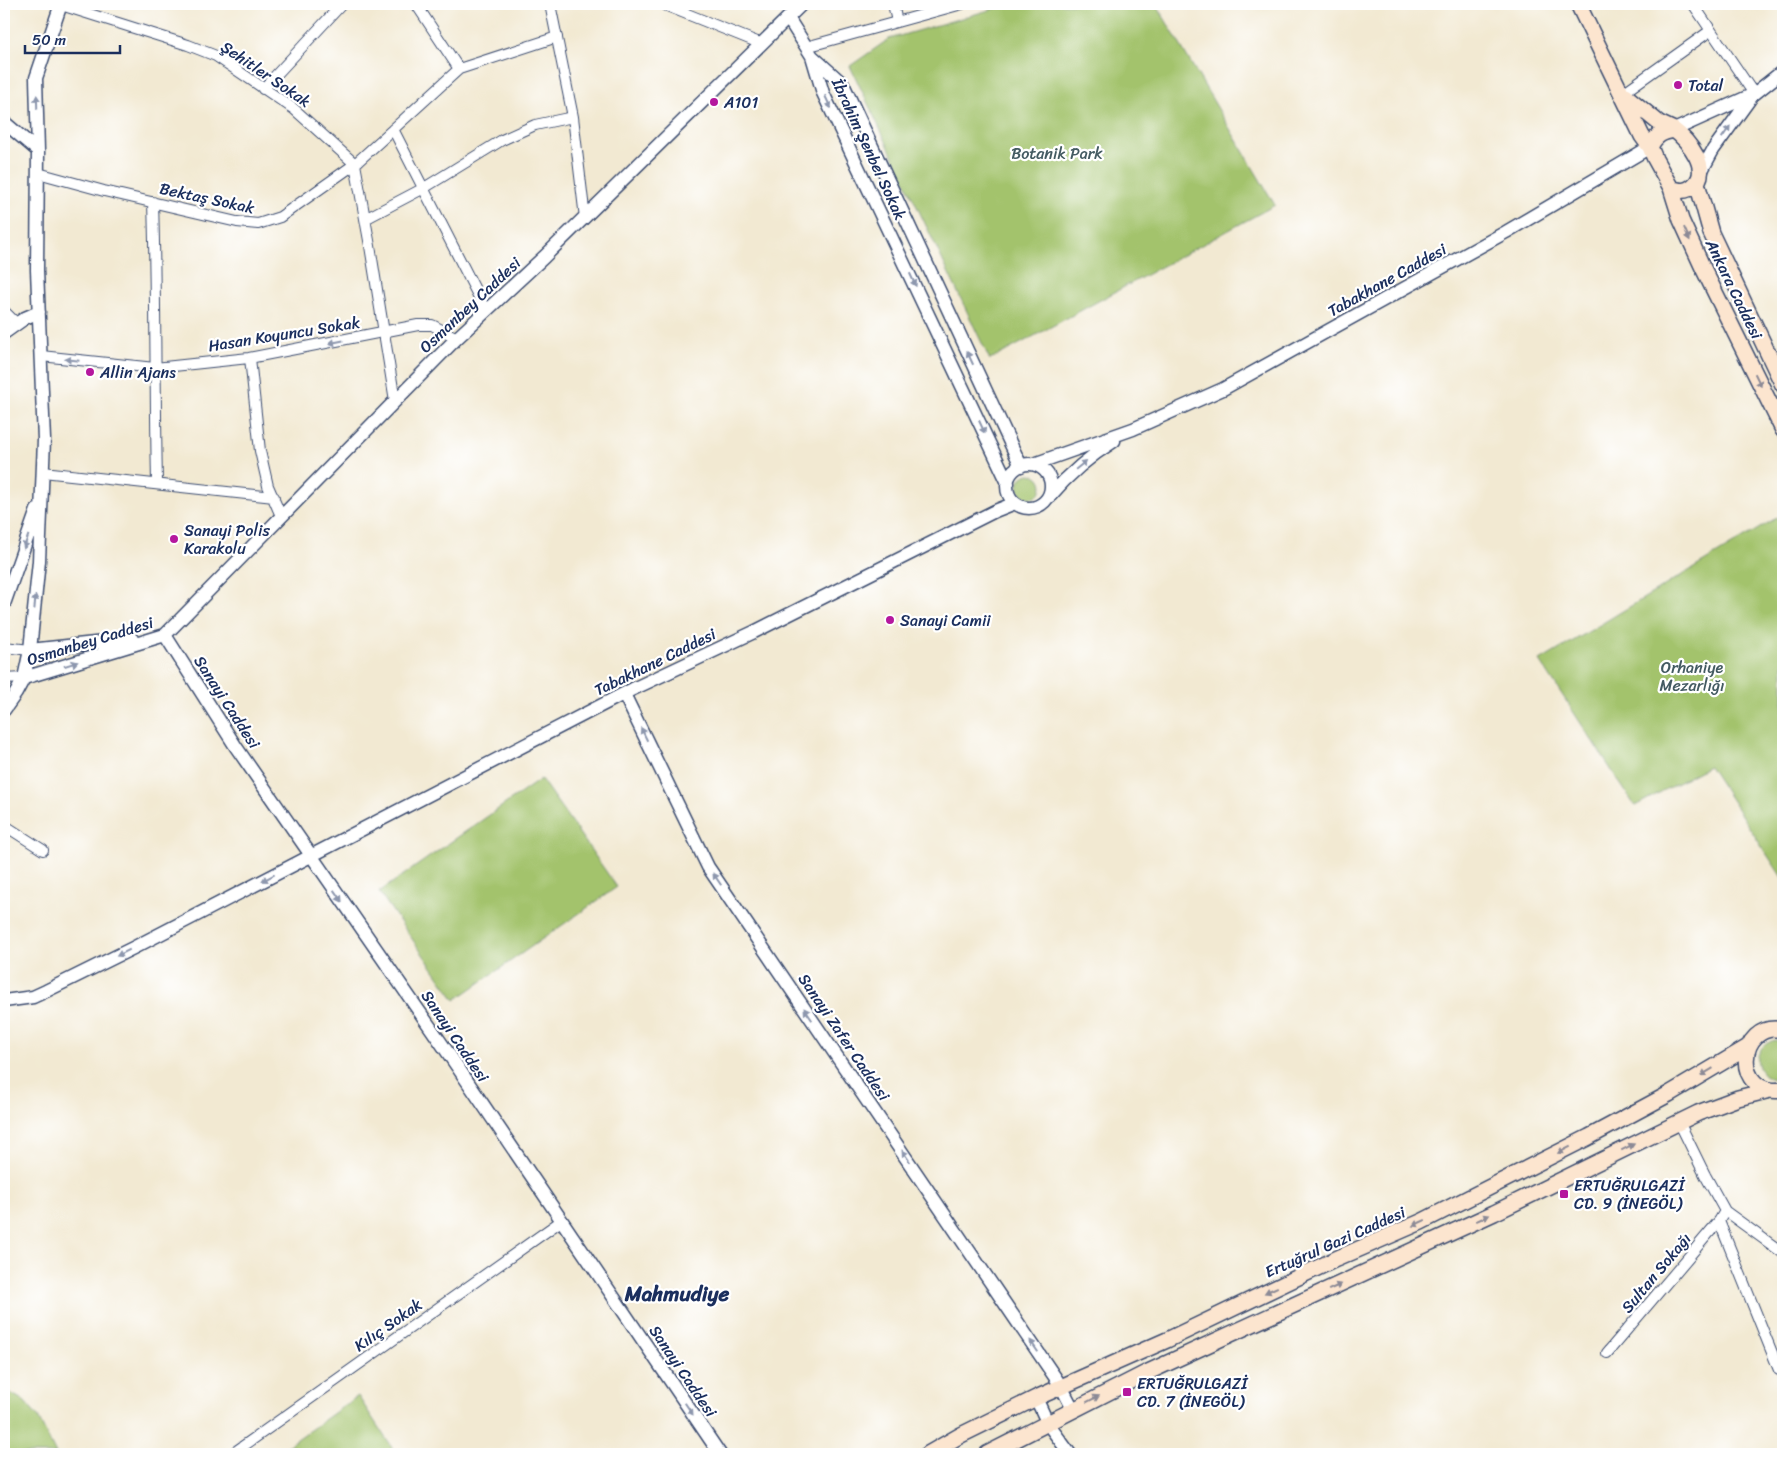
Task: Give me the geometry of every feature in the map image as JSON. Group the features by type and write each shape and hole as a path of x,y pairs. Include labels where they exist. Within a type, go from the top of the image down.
{"main road":[{"path":"1578,4 1623,93 1642,136 1650,147 1671,188 1680,191 1689,190 1699,178 1698,159 1691,146 1684,137 1659,123 1623,93"},
{"path":"1650,147 1654,139 1663,132 1674,130"},
{"name":"Ankara Caddesi","path":"1699,178 1711,233 1783,385"},
{"name":"Ankara Caddesi","path":"1671,188 1681,220 1703,268 1783,430"},
{"name":"Ertuğrul Gazi Caddesi","path":"928,1454 961,1434 1061,1386 1166,1340 1336,1259 1421,1222 1669,1094 1748,1047 1761,1034 1769,1030 1783,1030"},
{"path":"1748,1047 1746,1065 1749,1074 1762,1087 1777,1090"},
{"path":"987,1454 1146,1373 1494,1213 1679,1122 1720,1104 1777,1090"}],"street":[{"path":"4,710 16,694 24,678 30,650 39,561 44,440 37,270 38,151 36,78 61,4"},
{"name":"Şehitler Sokak","path":"61,4 202,50 230,65 294,109 355,164"},
{"path":"263,89 342,4"},
{"path":"416,4 459,69 557,37"},
{"path":"550,4 573,117 585,218"},
{"path":"662,4 762,44"},
{"name":"Osmanbey Caddesi","path":"24,678 165,635 458,338 585,218 802,4"},
{"path":"893,4 897,22"},
{"path":"788,18 809,51 897,22 962,4"},
{"path":"1693,4 1754,94"},
{"path":"1623,93 1710,31"},
{"name":"İbrahim Şenbel Sokak","path":"809,51 843,84 1021,466"},
{"name":"İbrahim Şenbel Sokak","path":"809,51 824,93 1008,482"},
{"name":"Bektaş Sokak","path":"38,172 104,192 237,222 258,224 280,217 355,164 459,69"},
{"path":"1674,130 1754,94 1783,71"},
{"path":"1699,178 1713,150 1754,94"},
{"path":"365,219 424,188 502,140 535,125 573,117"},
{"path":"4,122 38,151"},
{"path":"393,128 486,311"},
{"name":"Tabakhane Caddesi","path":"1133,429 1223,389 1506,232 1650,147"},
{"path":"355,164 395,401"},
{"path":"153,202 156,305 157,483"},
{"path":"902,257 919,249"},
{"path":"4,311 17,324"},
{"path":"4,333 39,312"},
{"name":"Hasan Koyuncu Sokak","path":"40,356 155,368 250,358 418,325 432,324 458,338"},
{"path":"250,358 260,451 268,486 281,516"},
{"path":"1133,429 1080,465 1063,480 1046,500 1035,507 1021,506 1015,503 1008,490 1008,482 1014,470 1021,466 1034,464 1133,429"},
{"path":"1034,464 1047,473 1050,480 1051,486 1046,500"},
{"path":"43,472 274,497"},
{"path":"4,604 42,496"},
{"name":"Tabakhane Caddesi","path":"4,1001 33,997 40,994 133,948 624,694 754,632 995,511 1015,503"},
{"name":"Osmanbey Caddesi","path":"30,650 165,635"},
{"name":"Sanayi Caddesi","path":"165,635 236,747 436,1036 720,1454"},
{"path":"4,647 30,650"},
{"path":"4,679 24,678"},
{"name":"Sanayi Zafer Caddesi","path":"624,694 708,867 1061,1386 1073,1409"},
{"path":"4,825 43,850"},
{"path":"1679,1122 1705,1175 1726,1211 1783,1253"},
{"name":"Sultan Sokağı","path":"1607,1353 1726,1211"},
{"name":"Kılıç Sokak","path":"232,1454 562,1221"},
{"path":"1719,1221 1779,1370"},
{"path":"1036,1398 1048,1424 1070,1454"}],"green space":[{"name":"Botanik Park","path":"1010,4 1156,4 1275,205 990,360 850,66 889,39"},
{"path":"1030,474 1038,478 1042,486 1038,494 1030,498 1022,494 1018,486 1022,478"},
{"name":"Orhaniye Mezarlığı","path":"1783,514 1783,879 1709,766 1635,806 1540,661"},
{"path":"541,779 617,887 455,1000 379,892"},
{"path":"1775,1040 1783,1041 1783,1079 1773,1079 1766,1076 1758,1064 1760,1050 1766,1044"},
{"path":"4,1389 24,1401 38,1417 56,1454 4,1454"},
{"path":"358,1396 396,1454 276,1454"}],"place":[{"name":"Total","path":"1678,85"},
{"name":"A101","path":"714,102"},
{"name":"Allin Ajans","path":"90,372"},
{"name":"Sanayi Polis Karakolu","path":"174,539"},
{"name":"Sanayi Camii","path":"890,620"},
{"name":"ERTUĞRULGAZİ CD. 9 (İNEGÖL)","path":"1564,1194"},
{"name":"ERTUĞRULGAZİ CD. 7 (İNEGÖL)","path":"1127,1392"}],"district":[{"name":"Mahmudiye","path":"677,1294"}]}
